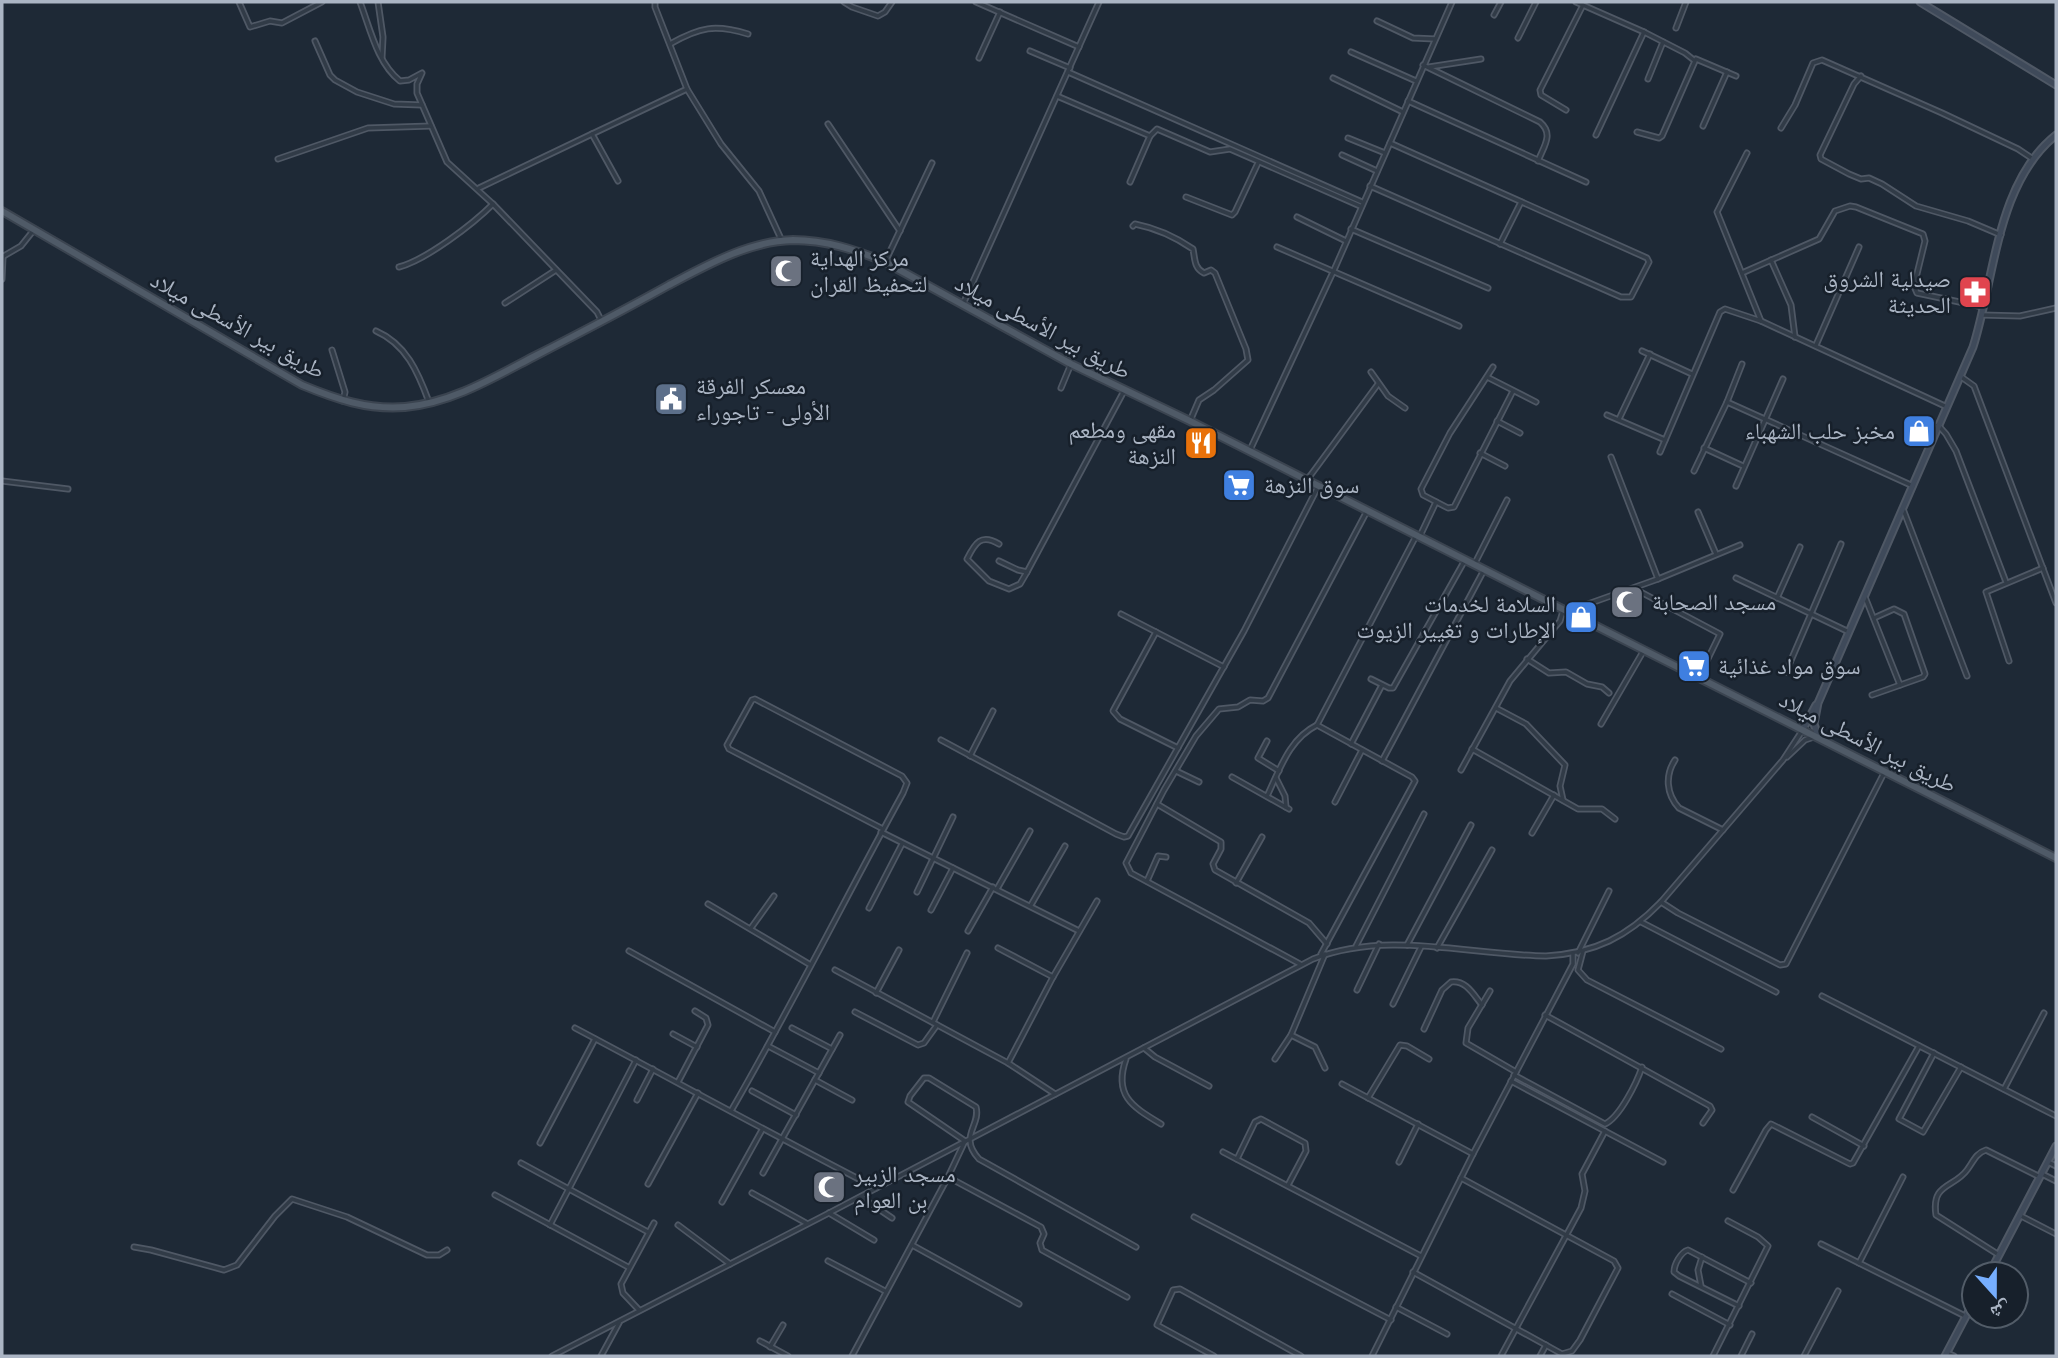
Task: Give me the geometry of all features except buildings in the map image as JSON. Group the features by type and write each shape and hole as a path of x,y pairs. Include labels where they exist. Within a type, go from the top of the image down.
{"main road":[{"path":"1920,2 2056,85"},
{"path":"1818,736 1814,724 1818,703 1947,407 1985,307 2001,235 2016,186 2033,159 2056,135"},
{"name":"طريق بير الأسطى ميلاد","path":"2,211 302,385 343,402 363,406 404,407 430,404 482,383 708,265 750,248 782,241 844,246 885,262 1124,391 1190,421 1484,570 1579,615 2056,858"},
{"path":"1803,729 1818,703"},
{"path":"1996,1260 2056,1146"},
{"path":"1946,1354 1960,1326"}],"street":[{"path":"239,2 250,27 270,21 282,23 322,2"},
{"path":"360,2 382,59 391,73 400,81 409,80 422,73 417,84 422,105 447,162 493,204 597,312 602,322"},
{"path":"378,2 383,37 382,59"},
{"path":"655,2 687,89 721,144 759,191 782,241"},
{"path":"844,2 852,8 878,16 885,12 892,2"},
{"path":"976,2 1079,47"},
{"path":"963,304 1099,2"},
{"path":"1249,452 1334,270 1452,2"},
{"path":"1494,15 1501,2"},
{"path":"1518,38 1536,2"},
{"path":"1576,2 1736,76"},
{"path":"1675,28 1686,2"},
{"path":"1566,110 1541,95 1540,90 1583,5"},
{"path":"979,58 1000,12"},
{"path":"1377,21 1413,38 1435,39"},
{"path":"670,44 700,29 728,28 748,34"},
{"path":"1597,135 1644,32"},
{"path":"315,41 330,75 342,84 394,104 422,105"},
{"path":"1648,79 1663,42"},
{"path":"1030,51 1361,204"},
{"path":"1351,52 1416,80"},
{"path":"1637,132 1659,138 1664,132 1695,65 1691,57"},
{"path":"1425,66 1481,59"},
{"path":"1781,128 1815,62 1822,60 1981,131 2033,159"},
{"path":"1425,66 1544,125 1548,136 1538,160"},
{"path":"1703,126 1727,72"},
{"path":"1861,76 1854,84 1820,155 1821,159 1861,179 1869,178 1882,184 1916,206 1968,221 2001,235"},
{"path":"1333,78 1403,112"},
{"path":"478,189 687,89"},
{"path":"1057,96 1150,136"},
{"path":"1408,101 1586,181"},
{"path":"828,124 900,231"},
{"path":"278,159 368,128 431,126"},
{"path":"1130,182 1150,136 1154,129 1157,129 1210,152 1230,149 1361,204"},
{"path":"592,134 618,181"},
{"path":"1348,138 1385,153"},
{"path":"1370,186 1621,297 1631,297 1648,262 1647,258 1390,143"},
{"path":"1747,153 1717,212 1761,321"},
{"path":"1342,155 1377,171"},
{"path":"885,262 932,163"},
{"path":"1186,197 1232,215 1258,163"},
{"path":"1500,245 1521,202"},
{"path":"399,267 414,262 461,231 493,204"},
{"path":"1742,273 1819,239 1835,211 1850,206 1923,234 1925,241 1914,286 1917,293 1985,307"},
{"path":"1297,217 1346,241"},
{"path":"1133,226 1143,226 1180,240 1193,249 1200,271 1204,273 1211,270 1216,273 1246,349 1248,360 1199,400 1190,421"},
{"path":"2,279 2,256 28,241 34,229"},
{"path":"1351,229 1488,288"},
{"path":"1277,247 1459,326"},
{"path":"1816,345 1859,247"},
{"path":"1771,260 1791,305 1795,337"},
{"path":"505,303 556,270"},
{"path":"1982,315 2020,316 2056,308"},
{"path":"1660,452 1720,312 1727,309 1816,345 1947,407"},
{"path":"376,331 391,337 398,344 421,380 430,404"},
{"path":"332,350 345,392 343,402"},
{"path":"1643,351 1692,374"},
{"path":"1619,419 1650,354"},
{"path":"1061,388 1071,364"},
{"path":"1695,471 1742,364"},
{"path":"1493,367 1450,433 1421,489 1423,495 1450,509 1454,507 1513,391"},
{"path":"1371,372 1388,396 1405,408"},
{"path":"1960,376 1974,386 2056,603"},
{"path":"1487,377 1536,402"},
{"path":"1735,486 1783,379"},
{"path":"1305,480 1378,384"},
{"path":"999,544 989,538 981,539 967,559 982,576 1006,589 1020,584 1124,391"},
{"path":"1727,402 1913,486"},
{"path":"1608,415 1665,440"},
{"path":"1497,421 1520,433"},
{"path":"1938,425 1956,451 2006,582"},
{"path":"1704,448 1743,466"},
{"path":"1480,453 1505,466"},
{"path":"1611,457 1658,579"},
{"path":"2,481 68,489"},
{"path":"941,740 1124,837 1131,832 1224,667 1319,485"},
{"path":"1474,565 1507,500"},
{"path":"1267,796 1298,737 1317,725 1436,502"},
{"path":"1903,509 1967,676"},
{"path":"1300,964 1131,873 1126,863 1175,771 1196,736 1217,710 1238,707 1250,700 1263,701 1268,698 1367,511"},
{"path":"1698,512 1716,554"},
{"path":"1786,672 1841,544"},
{"path":"1579,615 1588,604 1740,545"},
{"path":"1777,598 1800,547"},
{"path":"1371,678 1391,689 1396,684 1465,560"},
{"path":"999,561 1027,572"},
{"path":"2010,660 1986,592 2043,568"},
{"path":"1382,761 1484,570"},
{"path":"1736,578 1849,632"},
{"path":"1635,588 1720,634 1699,677"},
{"path":"1865,597 1900,685"},
{"path":"1461,770 1510,681 1560,621 1564,609"},
{"path":"1872,695 1925,674 1904,614 1894,609 1874,618"},
{"path":"1121,614 1224,667"},
{"path":"1156,632 1112,711 1120,719 1178,748"},
{"path":"1601,724 1644,649"},
{"path":"1527,659 1549,673 1566,672 1587,684 1602,687 1609,693"},
{"path":"1351,744 1382,685"},
{"path":"731,1111 768,1046 810,964 882,831 906,786 904,777 755,699 752,700 727,745 729,749 882,831 902,844 1079,931"},
{"path":"1496,708 1520,720 1565,765 1560,786 1563,800"},
{"path":"970,756 993,710"},
{"path":"1275,1059 1291,1035 1327,944 1415,781 1317,725"},
{"path":"1783,760 1803,729"},
{"path":"552,1356 830,1213 1300,964 1323,955 1355,946 1379,944 1524,956 1578,953 1611,942 1641,922 1661,901 1783,760 1805,740 1818,736"},
{"path":"1267,741 1258,758 1279,771"},
{"path":"1472,749 1583,810 1602,809 1615,819"},
{"path":"1335,802 1362,750"},
{"path":"1675,760 1670,768 1668,781 1674,803 1723,830"},
{"path":"1175,771 1199,782"},
{"path":"1661,901 1678,913 1780,965 1786,964 1885,771"},
{"path":"1232,777 1288,808 1276,778"},
{"path":"1532,833 1554,795"},
{"path":"1157,804 1218,839 1222,846 1213,867 1236,883 1309,923 1327,944"},
{"path":"1355,946 1424,814"},
{"path":"917,892 953,817"},
{"path":"1407,946 1471,825"},
{"path":"968,931 1030,831"},
{"path":"1236,883 1262,837"},
{"path":"869,908 902,844"},
{"path":"1031,906 1065,846"},
{"path":"1437,948 1492,850"},
{"path":"1147,881 1159,855 1166,857"},
{"path":"930,910 953,868"},
{"path":"1372,1356 1421,1255 1609,891"},
{"path":"751,929 774,896"},
{"path":"1008,1063 1097,901"},
{"path":"709,904 810,964"},
{"path":"1641,922 1776,992"},
{"path":"1357,990 1379,944"},
{"path":"1393,1004 1421,947"},
{"path":"998,948 1053,977"},
{"path":"876,993 899,950"},
{"path":"629,951 775,1032"},
{"path":"855,1013 918,1045 924,1043 967,953"},
{"path":"1578,953 1580,975 1721,1049"},
{"path":"835,970 1008,1063 1055,1094"},
{"path":"1424,1029 1442,990 1451,982 1465,984 1482,1005"},
{"path":"1490,991 1468,1028 1466,1043 1515,1074 1605,1124 1615,1118 1642,1067"},
{"path":"1822,996 2056,1116"},
{"path":"678,1082 708,1022 695,1011"},
{"path":"2004,1089 2044,1013"},
{"path":"1545,1015 1710,1105 1712,1110 1703,1123"},
{"path":"575,1028 762,1130 876,1188"},
{"path":"792,1028 832,1049"},
{"path":"673,1034 696,1047"},
{"path":"763,1173 840,1035"},
{"path":"1291,1035 1315,1047 1325,1068"},
{"path":"540,1143 595,1039"},
{"path":"1368,1098 1400,1045 1407,1046 1429,1059"},
{"path":"768,1046 819,1073"},
{"path":"1733,1190 1771,1125 1850,1164 1855,1161 1919,1046"},
{"path":"1144,1048 1155,1057 1209,1086"},
{"path":"1934,1054 1899,1119 1923,1132 1961,1067"},
{"path":"1126,1057 1121,1082 1126,1098 1138,1110 1161,1124"},
{"path":"550,1225 636,1060"},
{"path":"637,1100 653,1069"},
{"path":"852,1356 948,1177 967,1140 978,1113 976,1107 929,1078 923,1078 908,1102 967,1140 979,1159 1136,1247"},
{"path":"815,1080 852,1100"},
{"path":"1511,1082 1663,1162"},
{"path":"1342,1084 1473,1154"},
{"path":"752,1091 796,1115"},
{"path":"648,1184 698,1093"},
{"path":"1812,1117 1864,1146"},
{"path":"1237,1159 1255,1122 1261,1119 1305,1143 1306,1151 1288,1186"},
{"path":"1399,1162 1418,1124"},
{"path":"722,1202 762,1130"},
{"path":"1501,1356 1585,1196 1582,1174 1605,1131"},
{"path":"1999,1255 1936,1215 1936,1199 1940,1191 1962,1175 1976,1156 1986,1150 2056,1181"},
{"path":"1223,1152 1421,1255"},
{"path":"2048,1162 2056,1167"},
{"path":"521,1163 648,1233"},
{"path":"948,1177 1041,1227 1044,1234 1040,1243 1042,1250 1127,1297"},
{"path":"1858,1263 1903,1177"},
{"path":"1413,1272 1562,1354 1572,1351 1612,1284 1618,1268 1614,1261 1461,1178"},
{"path":"751,1193 806,1223"},
{"path":"495,1195 628,1267"},
{"path":"860,1197 892,1218"},
{"path":"134,1247 224,1270 237,1265 275,1216 292,1199 346,1217 427,1255 439,1255 447,1250"},
{"path":"830,1213 874,1240"},
{"path":"2020,1215 2056,1234"},
{"path":"1194,1217 1391,1320"},
{"path":"1713,1356 1768,1249 1768,1244 1728,1221"},
{"path":"640,1311 620,1287 628,1267 654,1223"},
{"path":"678,1225 730,1264"},
{"path":"1821,1244 1960,1314"},
{"path":"912,1245 1019,1304"},
{"path":"1739,1306 1679,1276 1674,1272 1674,1268 1685,1250 1751,1283"},
{"path":"1701,1287 1698,1270 1702,1257"},
{"path":"828,1261 885,1291"},
{"path":"1214,1356 1157,1325 1172,1290 1180,1289 1301,1356"},
{"path":"1804,1356 1838,1291"},
{"path":"1672,1294 1730,1325"},
{"path":"1396,1307 1447,1334"},
{"path":"601,1356 620,1321"},
{"path":"770,1347 783,1325"},
{"path":"1741,1356 1752,1334"},
{"path":"760,1341 788,1356"},
{"path":"1540,1356 1546,1345"},
{"path":"1946,1354 1954,1356"}],"place":[{"name":"مركز الهداية لتحفيظ القران","path":"786,271"},
{"name":"صيدلية الشروق الحديثة","path":"1975,292"},
{"name":"معسكر الفرقة الأولى - تاجوراء","path":"671,399"},
{"name":"مخبز حلب الشهباء","path":"1919,431"},
{"name":"مقهى ومطعم النزهة","path":"1201,443"},
{"name":"سوق النزهة","path":"1239,485"},
{"name":"مسجد الصحابة","path":"1627,602"},
{"name":"السلامة لخدمات الإطارات و تغيير الزيوت","path":"1581,617"},
{"name":"سوق مواد غذائية","path":"1694,666"},
{"name":"مسجد الزبير بن العوام","path":"829,1187"}]}
